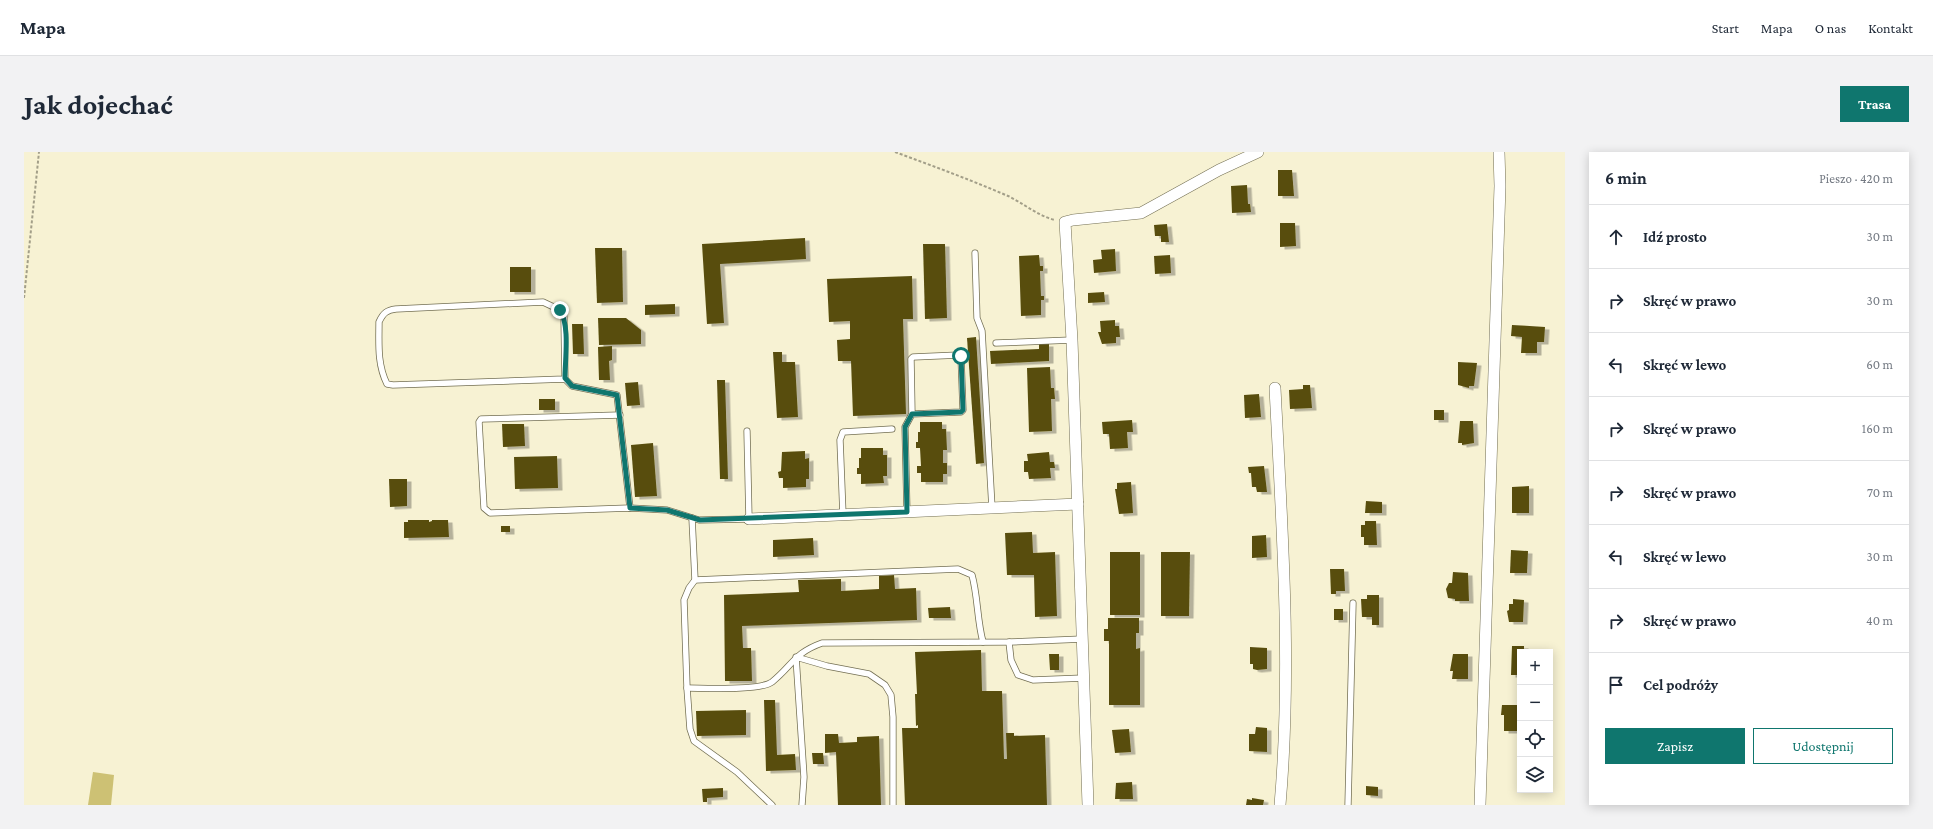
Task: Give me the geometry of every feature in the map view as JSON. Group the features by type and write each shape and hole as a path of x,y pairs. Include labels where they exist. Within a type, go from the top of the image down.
{"street":[{"path":"1088,805 1072,340 1065,222 1141,213 1219,170 1258,152"},
{"path":"1480,805 1500,194 1499,152"},
{"path":"1275,388 1284,572 1285,679 1280,805"},
{"path":"749,519 1078,504"}],"lane":[{"path":"975,253 976,318 982,331 992,508"},
{"path":"565,378 393,385 387,384 381,373 379,322 387,310 396,309 543,302 560,310 564,317 565,378 572,386 617,395 630,508"},
{"path":"996,343 1072,340"},
{"path":"907,512 905,427 912,414 911,359 913,357 961,356 963,410 961,412 912,414"},
{"path":"620,415 481,419 479,422 484,508 490,513 630,508 667,510 700,520 749,519 747,430"},
{"path":"843,515 840,440 843,432 892,429"},
{"path":"692,518 695,580 689,588 684,600 690,729 694,741 737,772 772,805"},
{"path":"695,580 958,569 972,575 977,592 978,623 983,642"},
{"path":"1348,805 1353,603"},
{"path":"687,688 756,687 771,683 796,657 808,649 822,644 1009,642 1083,639"},
{"path":"1009,642 1011,660 1018,675 1033,680 1084,678"},
{"path":"796,657 804,777 802,805"},
{"path":"796,657 827,666 869,674 885,685 891,695 893,805"}],"path":[{"path":"24,298 39,152"},
{"path":"895,152 961,175 1022,203 1049,218 1065,222"}],"shaded area":[{"path":"93,772 114,775 111,805 88,805"}],"building":[{"path":"1278,170 1292,170 1294,196 1278,196"},
{"path":"1247,185 1248,204 1250,204 1251,212 1232,213 1231,186"},
{"path":"1280,223 1295,223 1296,246 1280,247"},
{"path":"1167,224 1169,242 1161,242 1161,236 1155,236 1154,225"},
{"path":"805,238 806,259 720,264 724,323 707,324 702,244"},
{"path":"923,244 945,244 947,318 925,319"},
{"path":"595,248 622,248 623,302 597,303"},
{"path":"1115,249 1116,271 1094,273 1093,260 1102,259 1101,250"},
{"path":"1039,255 1040,266 1043,266 1043,271 1040,271 1041,296 1044,296 1044,300 1041,300 1041,315 1021,316 1019,256"},
{"path":"1170,255 1171,273 1155,274 1154,256"},
{"path":"510,267 531,267 531,292 510,292"},
{"path":"912,276 913,319 903,319 906,414 853,416 851,361 838,361 837,340 850,339 850,321 829,322 827,279"},
{"path":"1104,292 1105,302 1088,303 1088,293"},
{"path":"675,304 675,314 645,315 645,305"},
{"path":"598,318 626,318 641,330 641,344 599,345"},
{"path":"1115,320 1115,326 1119,326 1120,337 1116,337 1116,343 1102,344 1098,332 1101,332 1100,321"},
{"path":"572,324 583,324 584,354 573,354"},
{"path":"1512,325 1545,327 1544,342 1537,342 1537,353 1521,353 1522,337 1511,336"},
{"path":"976,337 984,463 976,464 967,338"},
{"path":"1039,344 1049,344 1049,361 991,364 990,351 1039,349"},
{"path":"612,346 612,360 609,361 610,380 599,380 598,347"},
{"path":"773,352 782,352 782,362 795,362 798,417 777,418"},
{"path":"1458,362 1477,363 1474,386 1469,386 1469,388 1458,385"},
{"path":"1050,367 1051,388 1054,388 1055,399 1051,399 1052,431 1029,432 1027,368"},
{"path":"717,380 725,380 728,479 720,479"},
{"path":"638,382 640,405 627,406 625,383"},
{"path":"1303,385 1310,385 1312,408 1290,409 1289,390 1303,389"},
{"path":"1259,394 1261,417 1245,418 1244,395"},
{"path":"539,399 555,399 555,410 539,410"},
{"path":"1434,410 1444,410 1444,420 1434,420"},
{"path":"1132,420 1133,432 1127,432 1128,448 1110,449 1109,434 1103,434 1102,422"},
{"path":"1460,421 1473,421 1474,443 1462,445 1462,443 1458,443"},
{"path":"920,422 942,422 942,429 946,429 947,450 943,450 943,463 947,463 947,474 943,474 943,482 921,482 921,473 917,473 917,466 921,466 920,448 916,448 916,442 918,442 918,432 920,432"},
{"path":"502,424 524,424 525,446 503,447"},
{"path":"653,443 657,496 635,497 631,445"},
{"path":"861,448 883,448 883,455 887,455 887,476 883,476 884,483 861,484 861,474 857,474 857,468 859,468 859,458 861,458"},
{"path":"805,451 805,459 809,458 809,479 806,479 806,487 783,488 783,478 779,478 778,472 781,471 782,452"},
{"path":"1049,452 1050,462 1054,462 1055,468 1050,468 1051,478 1029,479 1028,472 1024,472 1024,461 1028,461 1027,454"},
{"path":"557,456 558,488 515,489 514,457"},
{"path":"1264,466 1267,492 1257,492 1256,487 1252,487 1251,473 1249,473 1248,467"},
{"path":"389,479 407,479 407,506 390,507"},
{"path":"1131,482 1133,513 1119,514 1115,489 1117,489 1117,483"},
{"path":"1529,486 1529,513 1512,513 1512,487"},
{"path":"1366,501 1382,502 1382,513 1365,513"},
{"path":"408,520 429,520 429,522 432,520 448,520 449,537 404,538 404,522 408,522"},
{"path":"1365,521 1376,521 1377,545 1364,545 1364,537 1361,537 1361,525 1365,525"},
{"path":"501,526 510,526 510,532 501,532"},
{"path":"1032,532 1033,553 1055,552 1057,616 1035,617 1034,575 1007,575 1005,533"},
{"path":"1266,535 1267,557 1252,558 1252,536"},
{"path":"813,538 814,555 773,557 773,540"},
{"path":"1511,550 1528,551 1527,573 1510,573"},
{"path":"1110,552 1140,552 1140,615 1110,615"},
{"path":"1161,552 1190,552 1189,616 1161,616"},
{"path":"1330,569 1344,569 1345,591 1336,591 1336,594 1331,594"},
{"path":"1453,572 1468,573 1469,601 1455,601 1455,599 1448,598 1446,589 1449,583 1452,583"},
{"path":"894,575 895,589 916,588 917,620 742,626 743,648 751,648 752,681 725,681 724,595 799,592 798,580 841,579 841,591 879,589 879,576"},
{"path":"1367,595 1379,595 1379,625 1372,625 1372,617 1362,617 1361,599 1367,599"},
{"path":"1513,599 1524,600 1523,622 1509,622 1507,611 1509,610 1509,604 1513,604"},
{"path":"950,607 951,618 929,618 928,608"},
{"path":"1334,609 1343,609 1343,620 1334,620"},
{"path":"1108,618 1139,618 1139,633 1136,633 1136,649 1140,648 1140,705 1109,705 1109,641 1104,641 1104,629 1108,629"},
{"path":"1512,646 1524,646 1524,649 1517,649 1517,675 1511,675"},
{"path":"1250,647 1267,648 1267,669 1253,669 1253,664 1250,664"},
{"path":"981,650 982,691 1002,691 1004,759 1007,759 1006,733 1014,733 1014,736 1045,735 1047,805 905,805 902,728 918,728 918,725 916,726 915,694 917,694 915,652"},
{"path":"1049,654 1059,654 1059,670 1050,670"},
{"path":"1453,654 1468,654 1468,679 1452,679 1453,671 1450,671"},
{"path":"764,700 775,700 777,755 795,754 796,770 766,771"},
{"path":"1502,705 1517,705 1517,731 1504,731 1504,715 1501,715"},
{"path":"746,710 746,735 697,736 696,711"},
{"path":"1256,727 1267,728 1267,752 1249,751 1249,734 1255,734"},
{"path":"1129,729 1131,752 1115,753 1112,730"},
{"path":"825,734 838,734 839,743 857,742 857,737 879,736 881,805 838,805 836,752 825,753"},
{"path":"812,753 823,753 824,764 813,764"},
{"path":"1132,782 1133,799 1115,799 1116,783"},
{"path":"1366,786 1378,787 1378,796 1366,795"},
{"path":"723,788 723,797 707,798 707,802 703,802 702,789"},
{"path":"1252,798 1264,800 1263,805 1246,805 1247,799 1252,800"}],"route":[{"path":"560,310 564,317 566,327 565,378 572,386 617,395 630,508 667,510 700,520 907,512 905,427 912,414 961,412 963,410 961,356"}]}
